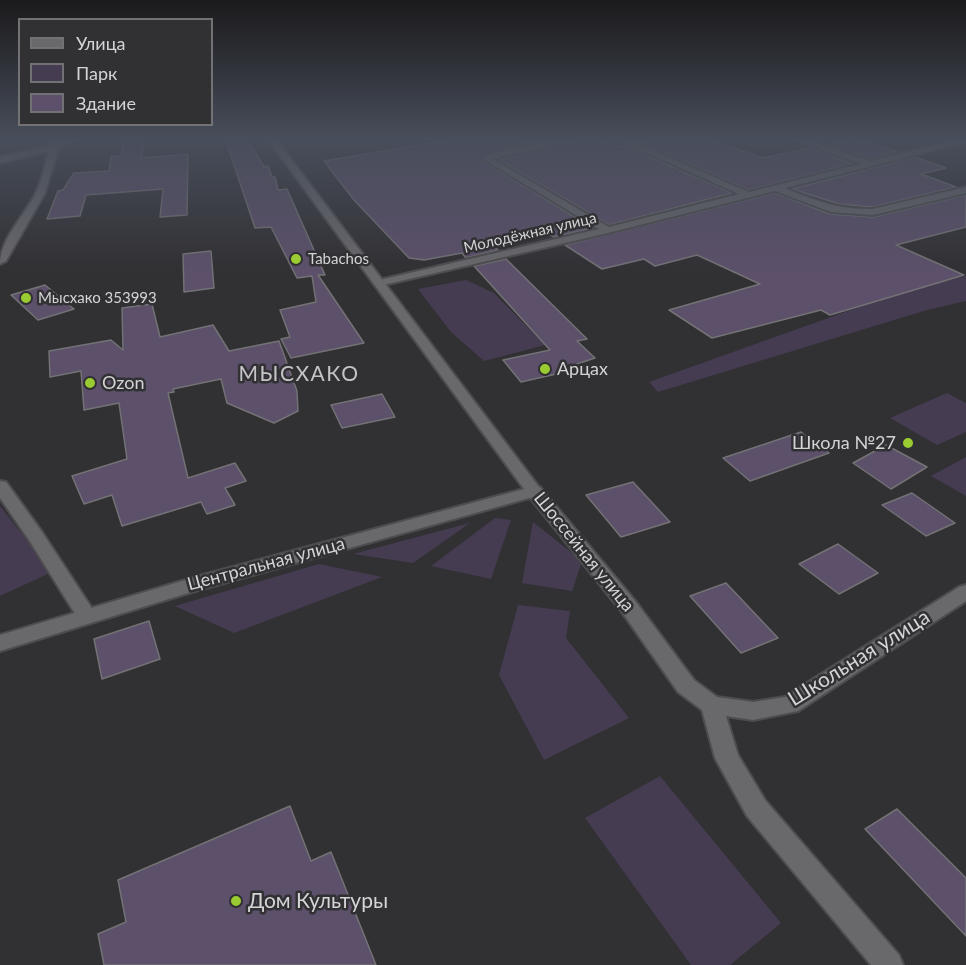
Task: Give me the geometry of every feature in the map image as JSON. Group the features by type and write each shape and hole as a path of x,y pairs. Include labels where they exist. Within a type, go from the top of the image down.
{"street":[{"path":"0,261 30,213 45,183"},
{"name":"Шоссейная улица","path":"305,183 534,490 629,607 686,686 712,705"},
{"path":"529,183 608,230"},
{"path":"720,183 748,195"},
{"name":"Молодёжная улица","path":"379,283 608,230 796,183"},
{"path":"777,188 835,212 858,213 873,213 966,190"},
{"path":"0,486 36,536 86,615"},
{"name":"Центральная улица","path":"0,643 86,615 534,490"},
{"name":"Школьная улица","path":"712,705 753,711 790,705 966,592"},
{"path":"712,705 727,758 756,808 889,965"}],"green space":[{"path":"966,276 966,301 927,310 658,392 649,382 904,291"},
{"path":"466,280 494,293 545,345 484,361 451,332 418,289"},
{"path":"947,393 966,403 966,432 937,445 890,418"},
{"path":"966,457 966,496 931,476"},
{"path":"0,506 52,572 0,596"},
{"path":"495,518 511,520 491,579 431,566"},
{"path":"533,522 582,561 572,591 522,583"},
{"path":"470,523 413,563 353,554"},
{"path":"319,564 382,577 234,633 175,606"},
{"path":"518,605 570,611 566,638 629,718 544,760 499,675"},
{"path":"660,776 781,923 730,965 691,965 585,818"}],"building":[{"path":"68,183 188,183 187,215 160,217 163,189 86,195 80,216 47,219 58,191 63,190"},
{"path":"240,183 276,183 278,190 287,189 325,275 318,275 364,343 291,358 281,339 290,337 280,310 316,302 312,276 297,278 271,227 255,228"},
{"path":"341,183 519,183 593,228 553,237 544,231 491,244 498,250 466,258 462,253 424,260 409,258"},
{"path":"538,183 709,183 732,193 609,225"},
{"path":"733,183 777,183 749,190"},
{"path":"815,183 945,183 956,187 873,207 839,204 792,189"},
{"path":"775,193 830,214 873,217 966,195 966,227 896,245 964,275 830,315 821,310 712,338 669,310 760,284 697,255 655,266 644,259 602,269 565,245"},
{"path":"211,251 214,288 184,292 183,254"},
{"path":"506,259 587,339 577,341 595,358 571,366 574,370 521,382 503,360 550,350 474,266"},
{"path":"45,285 74,309 38,320 11,295"},
{"path":"152,304 160,337 213,325 229,351 279,341 297,391 298,411 274,423 227,403 221,379 173,389 174,392 168,393 188,478 235,463 246,481 225,488 235,505 207,514 201,502 122,526 112,495 84,504 72,476 127,459 119,403 84,410 81,371 50,377 49,351 111,340 123,350 122,308"},
{"path":"382,394 395,417 342,428 331,405"},
{"path":"801,432 829,453 750,481 723,458"},
{"path":"886,445 927,467 891,489 853,463"},
{"path":"633,482 670,522 621,537 586,495"},
{"path":"912,493 955,523 926,536 882,505"},
{"path":"838,544 878,573 839,594 799,564"},
{"path":"726,583 778,638 741,653 690,596"},
{"path":"149,621 160,659 102,679 94,639"},
{"name":"Дом Культуры","path":"290,806 311,861 331,852 376,965 104,965 98,934 126,922 118,880"},
{"path":"897,809 966,878 966,936 865,829"}],"place":[{"name":"Tabachos","path":"296,259"},
{"name":"Мысхако 353993","path":"26,298"},
{"name":"Арцах","path":"545,369"},
{"name":"Ozon","path":"90,383"},
{"name":"Школа №27","path":"908,443"},
{"name":"Дом Культуры","path":"236,901"}],"district":[{"name":"МЫСХАКО","path":"299,374"}]}
